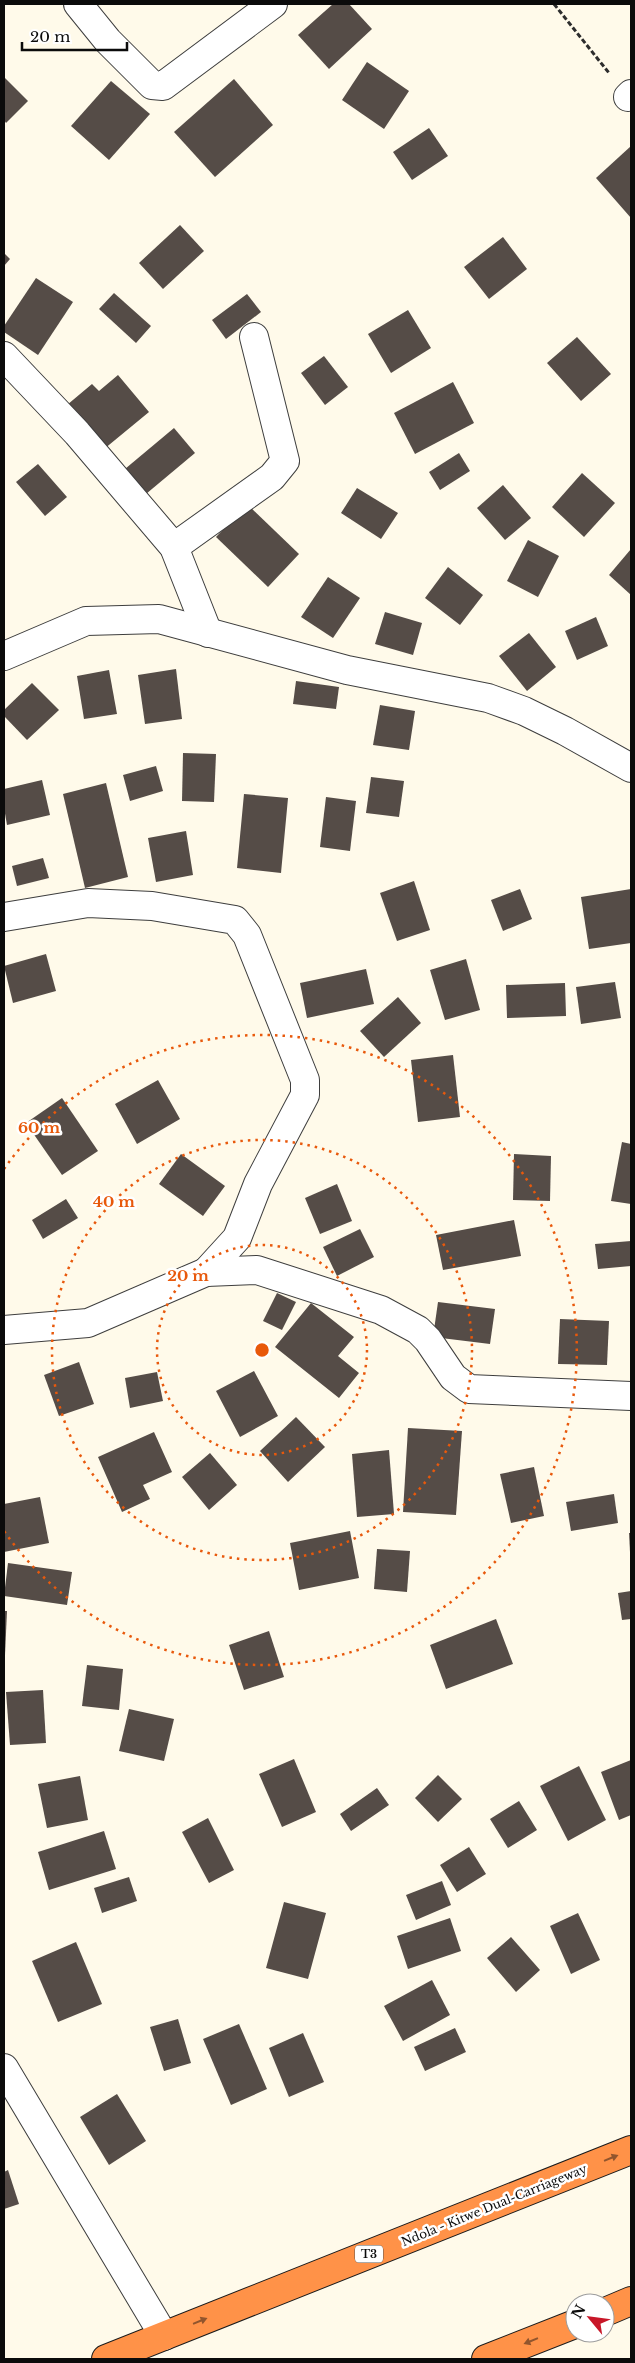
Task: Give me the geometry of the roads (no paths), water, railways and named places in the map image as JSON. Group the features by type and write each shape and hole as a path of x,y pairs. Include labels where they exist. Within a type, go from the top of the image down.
{"highway":[{"name":"Ndola - Kitwe Dual-Carriageway","path":"106,2359 631,2150"},
{"path":"615,2308 631,2301"},
{"path":"486,2359 565,2328"}],"street":[{"path":"78,4 108,41 152,85 163,86 273,4"},
{"path":"174,547 272,477 285,460 254,337"},
{"path":"4,356 77,433 174,547 208,633"},
{"path":"4,656 86,621 158,619 347,670 488,698 524,711 565,730 631,768"},
{"path":"4,917 88,903 152,906 235,920 247,935 305,1080 305,1095 258,1184 237,1238 206,1272"},
{"path":"4,1330 88,1322 206,1272 257,1270 381,1310 418,1330 428,1340 452,1377 469,1389 631,1396"},
{"path":"4,2068 164,2336"}]}
